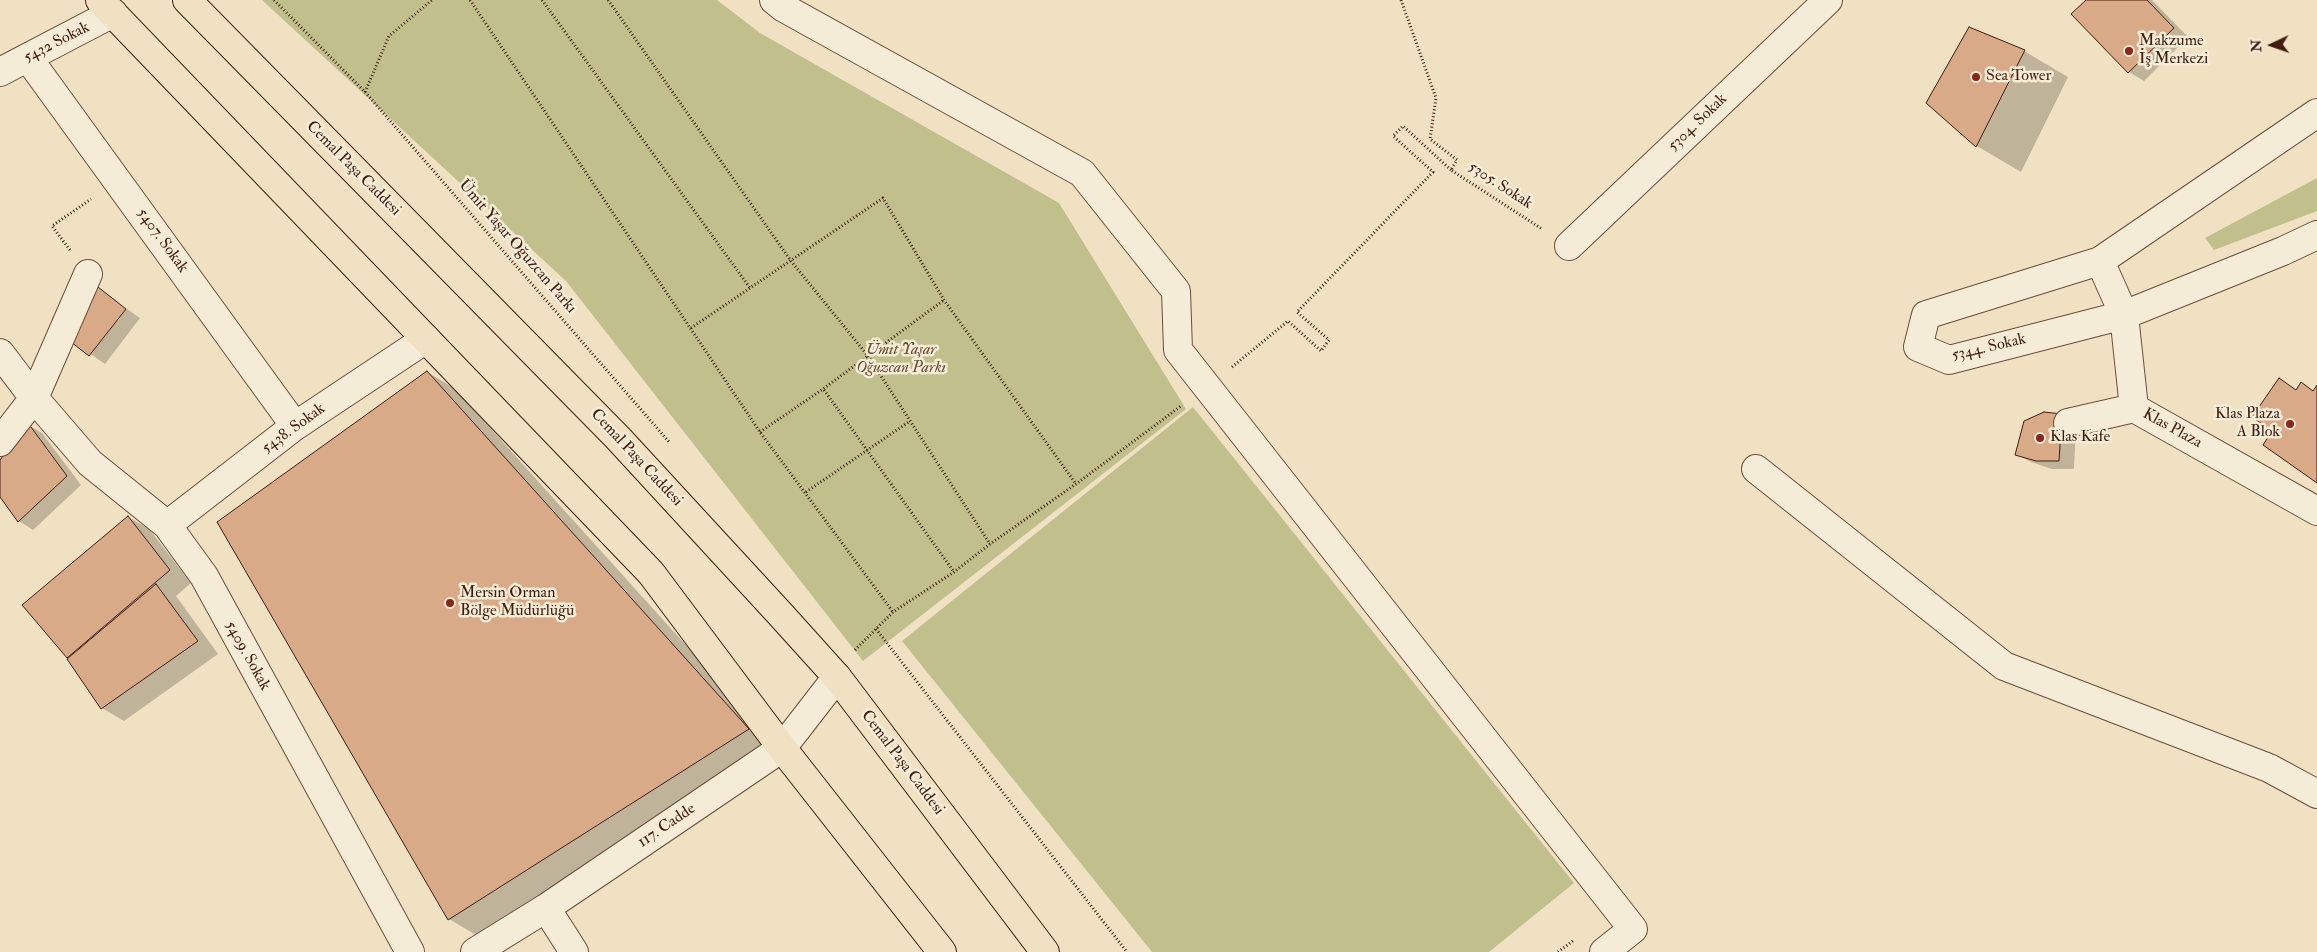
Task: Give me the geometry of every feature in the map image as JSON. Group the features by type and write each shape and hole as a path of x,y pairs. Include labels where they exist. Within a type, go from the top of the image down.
{"main road":[{"name":"Cemal Paşa Caddesi","path":"187,0 618,438 837,677 1045,952"},
{"path":"107,7 651,573 782,748 942,952"}],"street":[{"path":"774,0 784,8 1082,173 1176,291 1178,350 1633,929 1604,952"},
{"name":"5304. Sokak","path":"1569,246 1828,0"},
{"name":"5432 Sokak","path":"0,72 28,58 107,7"},
{"name":"5407. Sokak","path":"28,58 295,426"},
{"name":"5344. Sokak","path":"2317,113 2100,261 1926,316 1918,347 1949,360 2124,315 2283,251 2317,235"},
{"path":"2100,261 2124,315"},
{"path":"0,442 34,398 88,274"},
{"name":"Klas Plaza","path":"2124,315 2134,408 2317,511"},
{"name":"5438. Sokak","path":"167,525 295,426 426,339"},
{"name":"5409. Sokak","path":"0,353 34,398 90,463 167,525 204,576 410,952"},
{"path":"2068,423 2134,408"},
{"path":"1756,469 2004,666 2269,768 2317,794"},
{"name":"117. Cadde","path":"475,952 546,908 782,748 837,677"},
{"path":"546,908 574,952"}],"path":[{"name":"Ümit Yaşar Oğuzcan Parkı","path":"274,0 365,92 672,446"},
{"path":"365,92 389,36 432,0"},
{"path":"470,0 760,432 893,612"},
{"path":"542,0 750,288"},
{"path":"608,0 791,261 868,356 990,544"},
{"name":"5305. Sokak","path":"1401,0 1436,98 1430,139 1457,160 1451,170 1569,246"},
{"path":"837,677 852,653 893,612 954,572 990,544 1208,388 1288,321 1321,351 1329,340 1297,312 1433,172 1393,136 1403,126 1451,170"},
{"path":"88,274 52,226 118,181"},
{"path":"691,328 883,198 944,300 1076,484"},
{"path":"760,432 823,389 944,300"},
{"path":"823,389 868,449 954,572"},
{"path":"806,492 910,421"},
{"path":"876,629 1127,952"}],"green space":[{"name":"Ümit Yaşar Oğuzcan Parkı","path":"262,0 717,0 760,33 1059,203 1186,409 863,661 566,281"},
{"path":"2317,178 2317,211 2214,250 2205,238"},
{"path":"1193,407 1574,883 1489,952 1152,952 902,641"}],"building":[{"name":"Makzume İş Merkezi","path":"2086,0 2147,0 2174,28 2128,73 2071,14"},
{"name":"Sea Tower","path":"1969,27 2025,50 1976,147 1926,103"},
{"path":"98,287 126,309 89,356 62,335"},
{"name":"Mersin Orman Bölge Müdürlüğü","path":"427,371 749,729 448,920 217,522"},
{"name":"Klas Plaza A Blok","path":"2279,378 2296,390 2301,382 2313,391 2317,385 2317,483 2263,445 2272,431 2252,417"},
{"name":"Klas Kafe","path":"2044,412 2062,414 2059,461 2036,461 2015,455 2024,421"},
{"path":"28,423 67,476 18,522 0,497 0,460"},
{"path":"128,516 170,570 67,658 22,605"},
{"path":"156,584 198,641 101,709 67,659"}],"place":[{"name":"Makzume İş Merkezi","path":"2129,51"},
{"name":"Sea Tower","path":"1976,77"},
{"name":"Klas Plaza A Blok","path":"2290,424"},
{"name":"Klas Kafe","path":"2040,438"},
{"name":"Mersin Orman Bölge Müdürlüğü","path":"450,603"}]}
